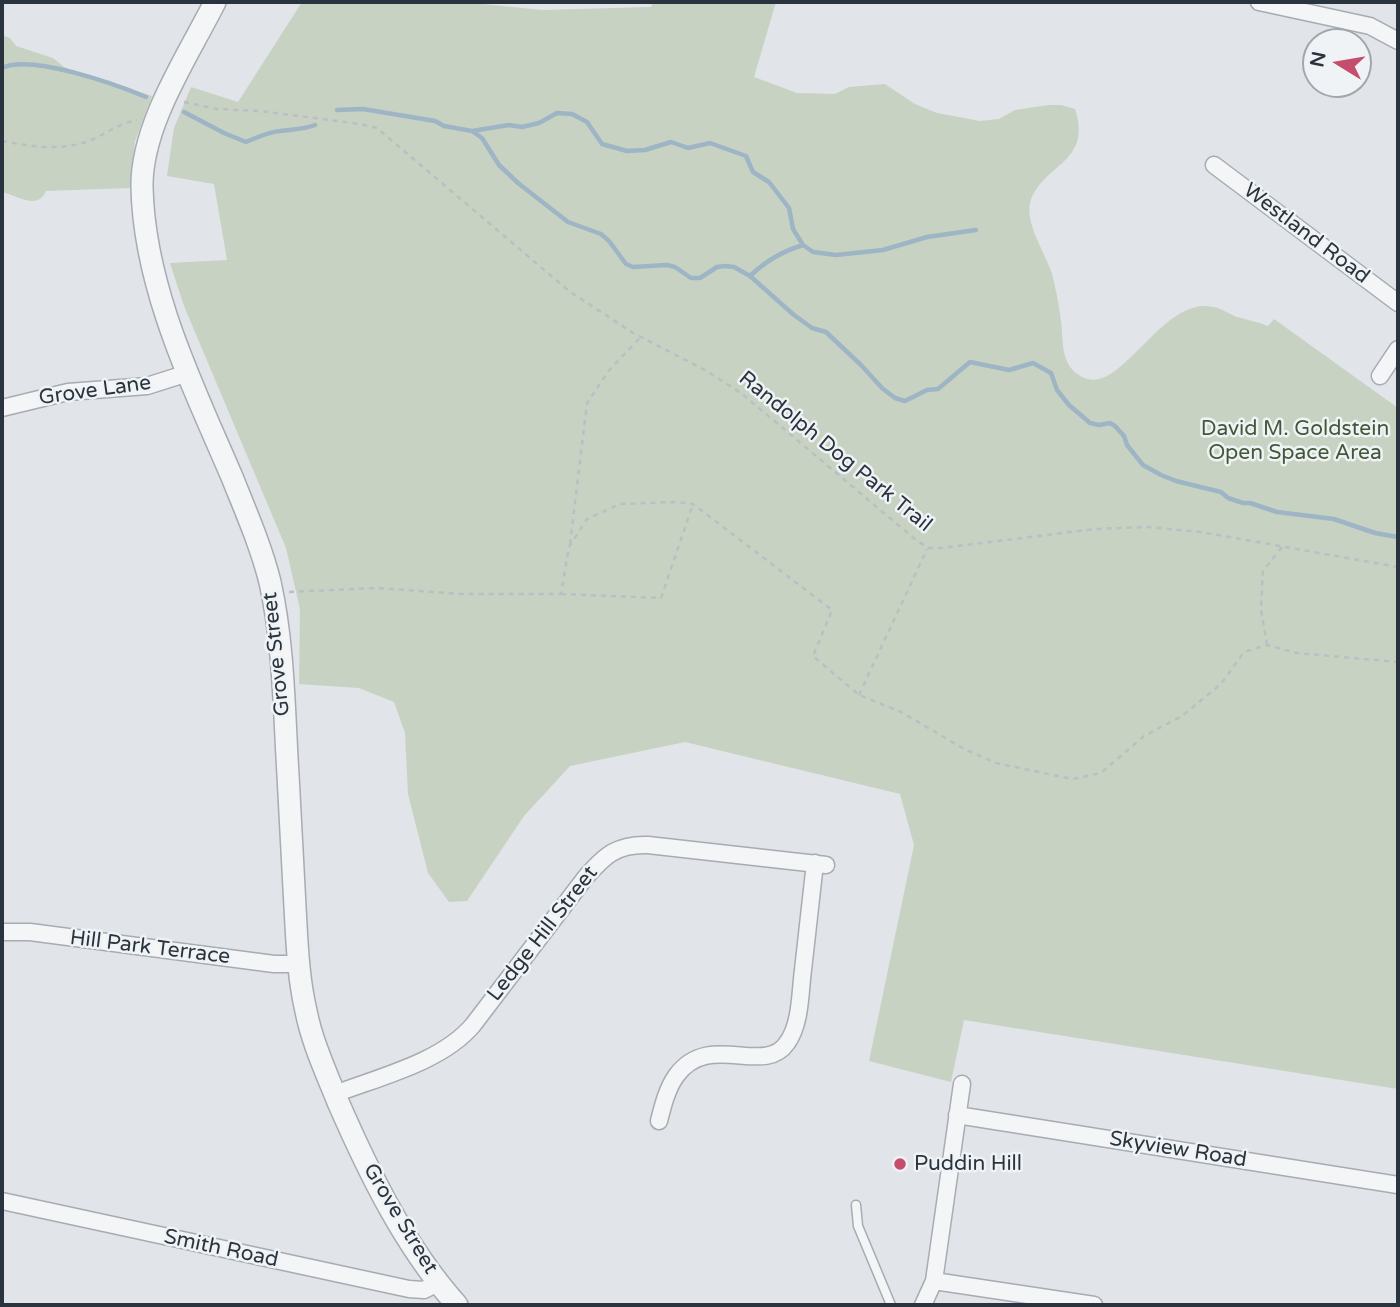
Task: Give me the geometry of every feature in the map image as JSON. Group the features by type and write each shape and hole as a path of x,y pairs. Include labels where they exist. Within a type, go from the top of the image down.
{"street":[{"name":"Grove Street","path":"215,2 148,140 142,173 143,205 156,276 188,373 258,543 272,594 282,669 299,964 303,998 312,1035 335,1094 376,1183 438,1283 457,1305"},
{"path":"1259,2 1370,26 1398,41"},
{"name":"Westland Road","path":"1214,165 1398,303"},
{"path":"1380,376 1398,349"},
{"name":"Grove Lane","path":"2,408 68,391 147,386 188,373"},
{"name":"Ledge Hill Street","path":"335,1094 429,1057 458,1041 585,878 600,861 617,849 648,845 820,864 798,1007 787,1044 766,1055 711,1054 695,1058 682,1068 671,1083 659,1121"},
{"name":"Hill Park Terrace","path":"2,932 40,933 274,964 299,964"},
{"path":"923,1305 934,1281 962,1084"},
{"name":"Skyview Road","path":"957,1115 1398,1185"},
{"name":"Smith Road","path":"2,1201 409,1289 424,1290 438,1283"},
{"path":"934,1281 1094,1305"}],"lane":[{"path":"856,1205 858,1226 891,1305"}],"path":[{"name":"Randolph Dog Park Trail","path":"167,97 217,109 260,111 377,128 569,291 590,307 705,370 741,393 928,548 1129,527 1182,529 1398,567"},
{"path":"2,141 38,148 85,142 126,121 141,119"},
{"path":"561,594 587,403 610,369 641,337"},
{"path":"569,547 587,519 620,504 693,504 832,610 813,656 859,695 901,712 966,750 996,763 1072,779 1101,773 1144,736 1182,716 1221,684 1244,652 1267,645 1297,653 1398,663"},
{"path":"272,594 377,588 462,594 661,598 693,504"},
{"path":"1267,645 1261,610 1263,571 1282,546"},
{"path":"859,695 928,548"}],"green space":[{"name":"David M. Goldstein Open Space Area","path":"302,2 463,2 542,10 651,7 653,2 776,2 754,77 797,93 835,94 849,87 885,84 915,104 937,113 980,121 999,119 1015,110 1049,105 1075,109 1079,127 1072,153 1036,190 1029,211 1033,229 1052,274 1064,351 1074,371 1087,379 1104,377 1117,369 1179,314 1201,306 1213,307 1268,326 1274,319 1398,408 1398,1089 964,1020 951,1082 869,1061 914,845 900,794 685,742 570,766 524,816 467,901 449,902 428,873 408,794 405,733 394,702 359,688 299,684 300,609 286,548 184,306 170,263 227,260 214,184 167,176 174,128 191,87 238,102"},
{"path":"2,35 10,38 16,46 53,58 64,67 152,96 135,141 130,188 46,191 42,197 32,201 2,192"}],"waterway":[{"path":"2,68 32,65 73,72 146,97"},
{"path":"337,110 363,109 435,121 444,126 472,131 482,138 499,165 518,183 568,222 601,234 626,264 633,267 667,265 691,278 700,278 717,267 734,267 750,276 812,328 826,332 895,398 905,401 927,390 938,389 970,362 1009,370 1033,363 1051,373 1057,390 1069,405 1090,423 1110,423 1115,426 1143,465 1161,475 1277,512 1334,519 1375,533 1398,537"},
{"path":"184,112 246,142 271,132 315,125"},
{"path":"472,131 509,125 522,127 539,123 557,113 572,114 587,122 602,144 627,151 645,150 671,142 688,148 710,143 746,156 753,172 769,182 789,208 793,229 803,245"},
{"path":"750,276 774,258 803,245 813,252 836,255 883,250 927,237 976,230"}],"place":[{"name":"Puddin Hill","path":"900,1164"}]}
